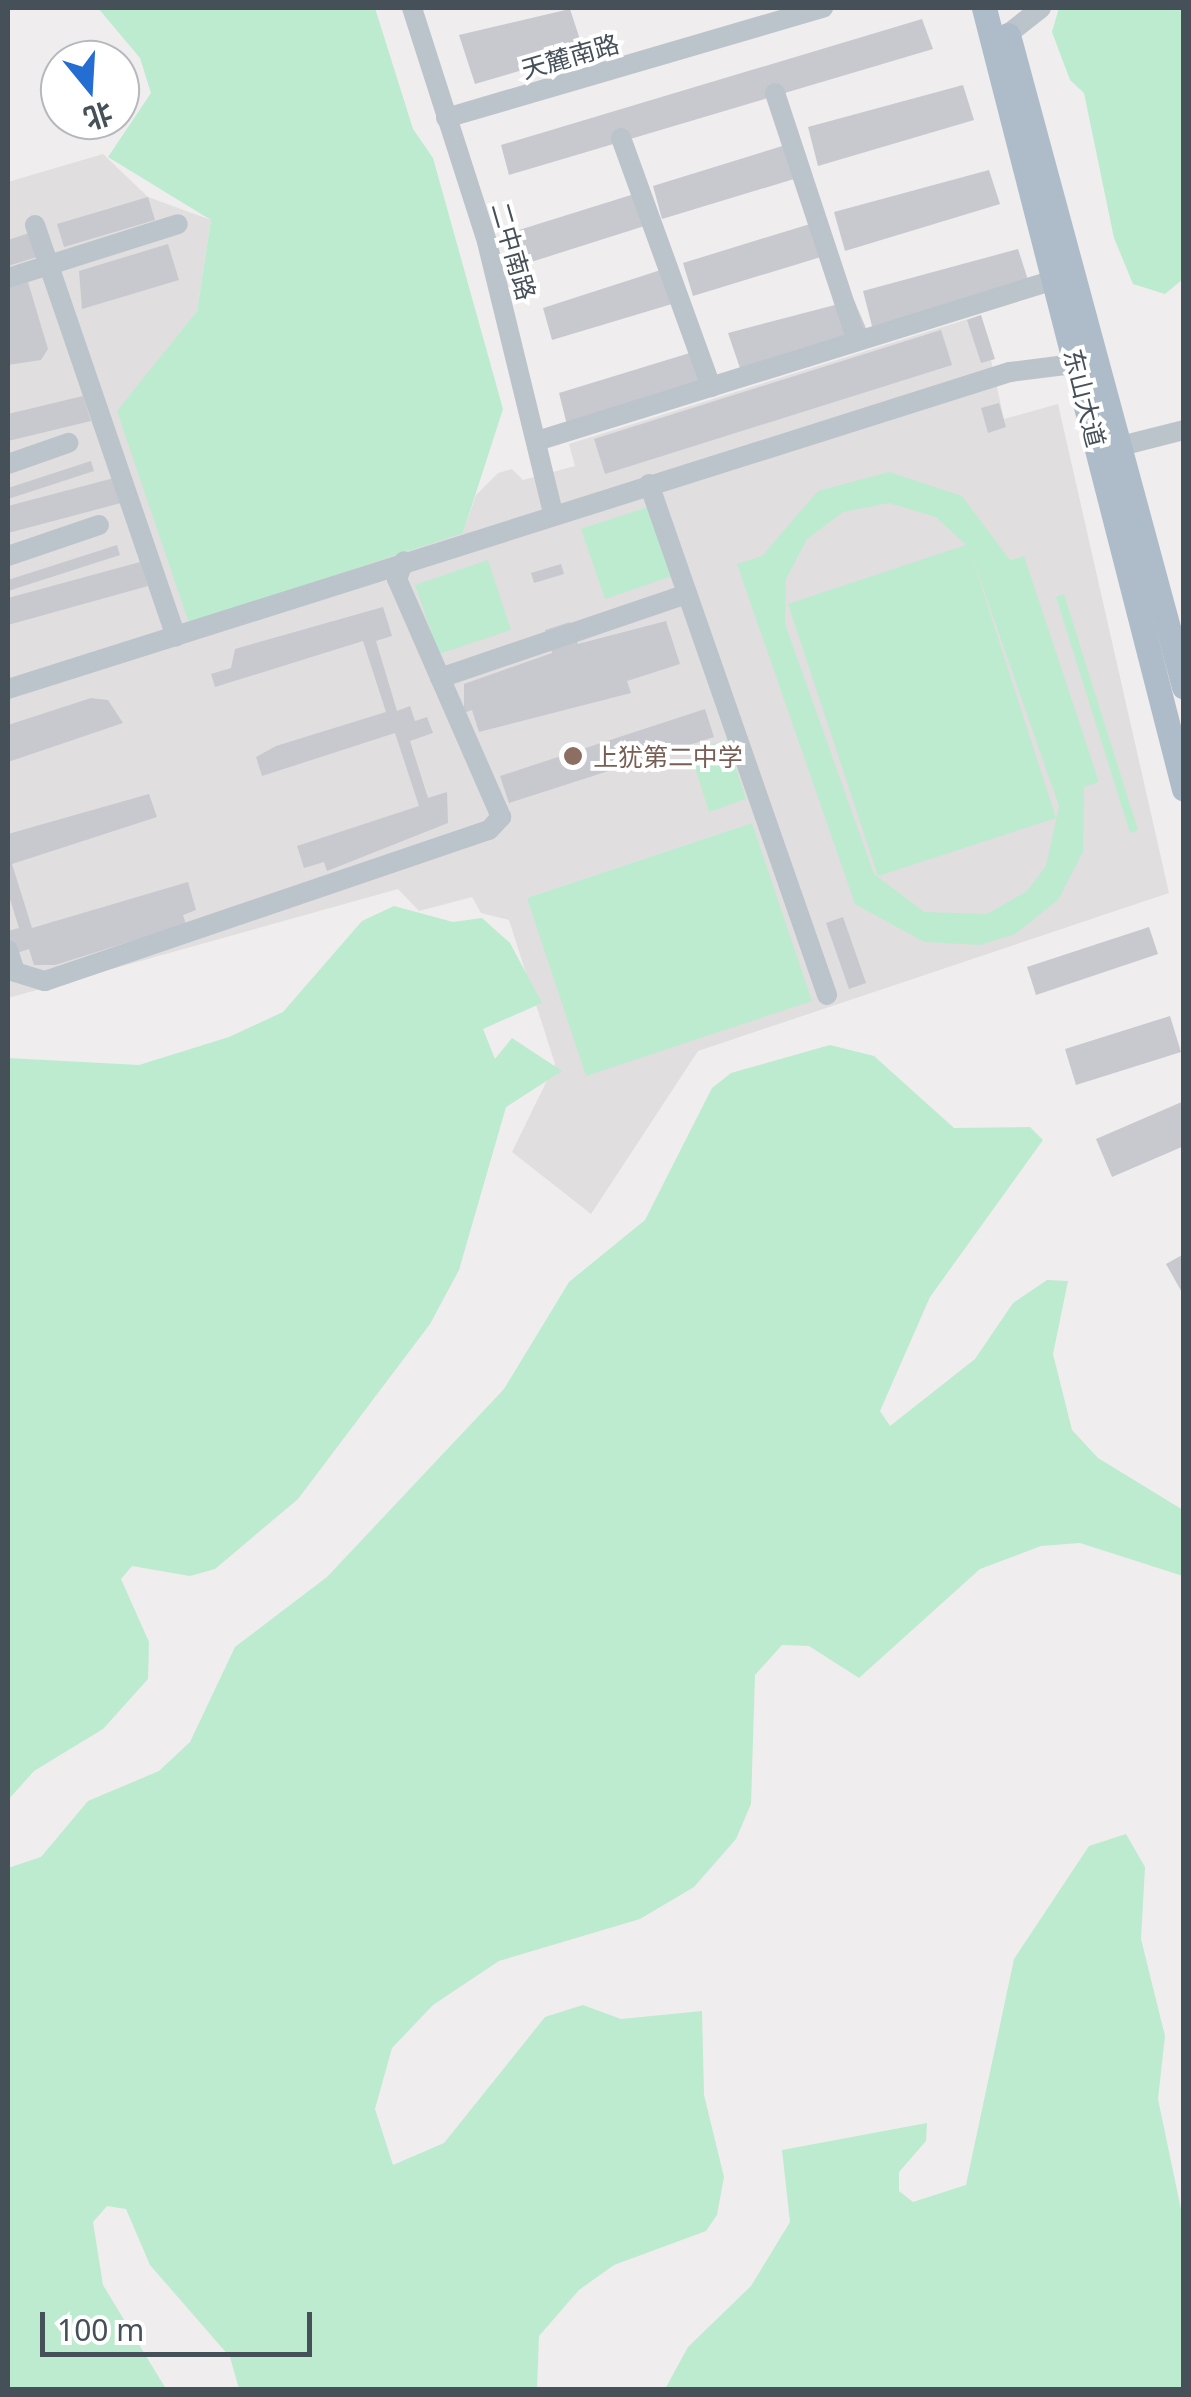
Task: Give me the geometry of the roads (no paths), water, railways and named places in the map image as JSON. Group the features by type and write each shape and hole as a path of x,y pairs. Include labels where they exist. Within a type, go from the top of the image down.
{"main road":[{"name":"东山大道","path":"984,8 1054,280 1089,362"},
{"name":"东山大道","path":"1001,8 1110,449 1184,790"},
{"name":"东山大道","path":"1110,449 1184,687"}],"street":[{"name":"二中南路","path":"412,8 537,441 552,513"},
{"name":"天麓南路","path":"446,118 822,8"},
{"path":"1008,34 1040,8"},
{"path":"774,93 856,341"},
{"path":"621,138 711,387"},
{"path":"8,278 178,224"},
{"path":"35,225 176,636"},
{"path":"537,441 1054,280"},
{"path":"8,689 552,513 1010,372 1089,362"},
{"path":"1110,449 1184,430"},
{"path":"8,464 68,443"},
{"path":"649,484 828,995"},
{"path":"8,556 100,525"},
{"path":"8,950 15,972 44,981 489,830 501,816 398,580 404,561"},
{"path":"440,678 687,594"}],"place":[{"name":"上犹第二中学","path":"573,756"}]}
